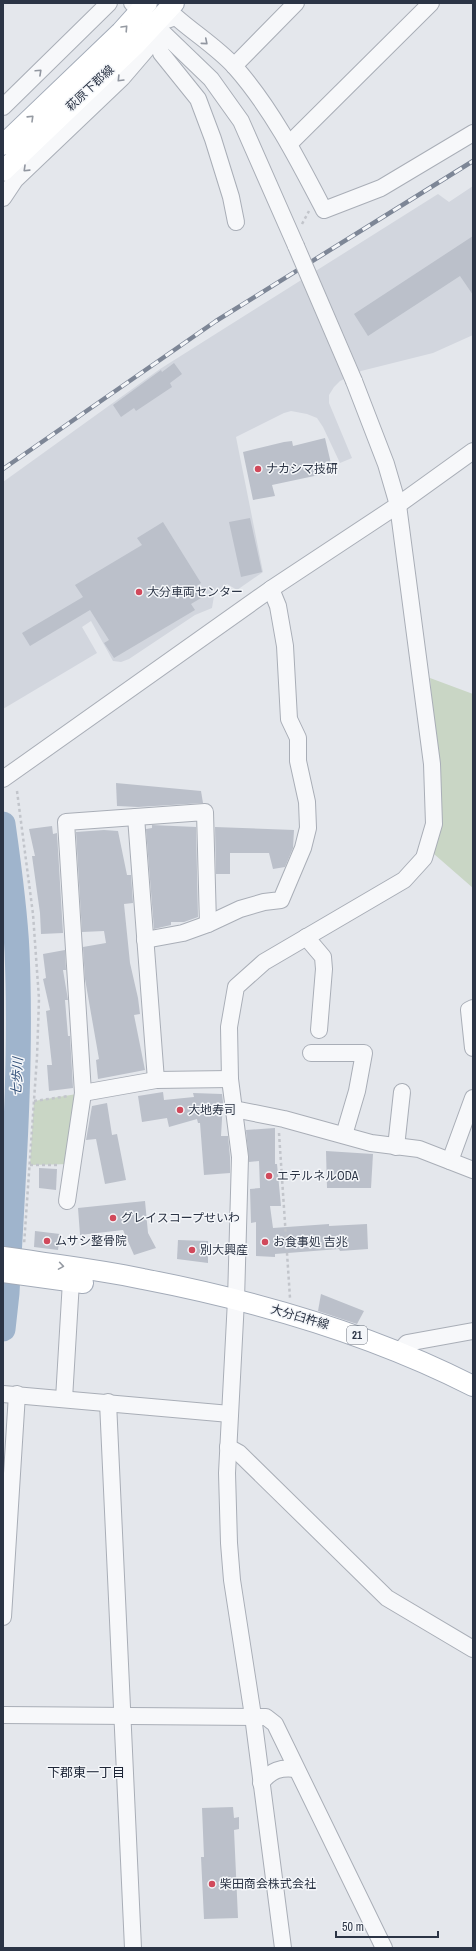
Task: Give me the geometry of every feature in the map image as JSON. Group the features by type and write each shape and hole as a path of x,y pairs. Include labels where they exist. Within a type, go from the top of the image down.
{"main road":[{"name":"萩原下郡線","path":"3,171 136,44 174,3"},
{"name":"萩原下郡線","path":"3,145 121,32 140,6"},
{"name":"大分臼杵線","path":"3,1257 18,1264 71,1281 236,1300"},
{"name":"大分臼杵線","path":"18,1264 143,1278 317,1321 399,1352 473,1386"}],"street":[{"path":"3,107 109,3"},
{"path":"234,66 296,3"},
{"path":"289,144 426,5"},
{"path":"140,6 155,24 211,79 240,121 354,381 386,464 398,505 432,764 434,824 424,858 404,880 264,962 236,987 229,1027 230,1078 240,1157 236,1300 227,1484 232,1580 253,1716 283,1948"},
{"path":"155,24 176,17 234,66 262,103 289,144 320,203 381,188 473,133"},
{"path":"3,198 15,180 122,78 146,50 155,24"},
{"path":"155,24 161,53 198,99 213,138 231,197 236,222"},
{"path":"3,779 271,589 398,505 473,451"},
{"path":"145,940 183,932 208,924 240,909 264,902 280,900 303,848 308,828 307,802 298,761 298,738 290,719 285,646 278,606 271,589"},
{"path":"67,1201 83,1093 66,822 205,812 208,924"},
{"path":"136,817 156,1080"},
{"path":"306,937 323,957 324,969 319,1030"},
{"path":"473,1008 469,1010 473,1048"},
{"path":"311,1053 364,1053 357,1091 344,1135"},
{"path":"83,1093 156,1080 230,1078"},
{"path":"396,1147 402,1092"},
{"path":"450,1161 473,1098"},
{"path":"234,1108 278,1118 371,1143 419,1149 473,1170"},
{"path":"64,1399 71,1281"},
{"path":"399,1352 408,1343 473,1331"},
{"path":"3,1617 11,1394 230,1414"},
{"path":"108,1402 133,1948"},
{"path":"228,1447 239,1453 388,1598 473,1649"},
{"path":"3,1714 266,1716 275,1724 384,1948"},
{"path":"261,1782 273,1771 285,1768 296,1769"}],"path":[{"path":"301,226 310,209 303,204 320,203"},
{"path":"17,791 33,914 39,999 30,1165 18,1264"},
{"path":"34,1101 83,1093"},
{"path":"278,1118 290,1306"},
{"path":"30,1165 72,1164"}],"shaded area":[{"path":"473,186 473,335 433,353 361,371 340,381 334,387 329,395 329,403 352,458 340,463 323,427 317,418 307,414 291,411 236,437 263,572 237,590 227,584 214,596 212,608 195,615 129,659 121,662 113,661 91,621 82,627 97,653 3,709 3,482 160,369 438,194 449,202"}],"green space":[{"path":"430,678 473,694 473,888 434,854 441,804"},
{"path":"83,1093 72,1164 30,1165 34,1101"}],"building":[{"path":"473,236 473,295 460,276 368,336 354,314"},
{"path":"174,363 182,374 170,383 172,387 136,411 134,408 121,417 113,405 161,370 162,372"},
{"path":"325,438 333,472 272,485 275,496 253,500 243,452 284,442 292,441 293,446"},
{"path":"250,518 262,572 241,577 229,522"},
{"name":"大分車両センター","path":"163,522 201,583 195,587 201,598 191,604 195,610 114,658 104,643 109,640 90,610 30,646 22,633 83,597 75,585 142,545 137,538"},
{"path":"116,783 201,791 203,803 138,807 117,806"},
{"path":"152,825 196,827 198,917 184,922 171,922 171,925 154,929 146,829 152,828"},
{"path":"52,826 53,834 57,833 63,933 41,934 40,913 32,856 35,856 29,829"},
{"path":"215,827 294,830 293,848 285,867 273,869 269,853 230,853 230,874 216,874"},
{"path":"104,830 118,831 127,875 131,875 133,903 124,904 130,963 140,1014 134,1015 145,1070 98,1079 96,1060 99,1059 85,979 83,947 106,943 104,931 82,932 76,832"},
{"path":"65,950 66,970 63,970 68,1000 65,1000 68,1036 70,1036 73,1088 49,1091 47,1065 52,1065 46,1011 50,1010 43,979 46,978 43,954"},
{"path":"163,1092 164,1100 194,1097 193,1093 222,1094 221,1136 228,1136 230,1173 204,1175 200,1123 198,1123 197,1119 169,1127 167,1118 142,1122 138,1096"},
{"path":"107,1103 112,1135 117,1134 126,1180 105,1184 96,1139 86,1140 92,1106"},
{"path":"275,1128 275,1164 277,1164 281,1206 270,1206 273,1228 329,1224 329,1226 367,1224 368,1249 340,1251 339,1249 275,1254 275,1257 256,1256 256,1222 251,1223 250,1189 260,1188 259,1161 249,1162 246,1130"},
{"path":"326,1151 373,1154 371,1188 327,1188"},
{"path":"39,1168 57,1169 56,1190 39,1188"},
{"name":"グレイスコープせいわ","path":"145,1201 148,1233 156,1248 134,1255 123,1230 80,1235 78,1208"},
{"name":"ムサシ整骨院","path":"35,1231 60,1234 58,1250 34,1247"},
{"name":"別大興産","path":"178,1240 208,1241 208,1263 177,1259"},
{"path":"321,1294 364,1311 357,1324 318,1311"},
{"name":"柴田商会株式会社","path":"233,1807 234,1818 239,1817 239,1829 234,1830 238,1918 204,1919 201,1857 204,1857 202,1808"}],"waterway":[{"name":"七歩川","path":"3,824 12,888 17,951 18,994 18,1079 7,1293 3,1329"}],"railway":[{"path":"3,469 216,321 473,161"}],"place":[{"name":"ナカシマ技研","path":"258,469"},
{"name":"大分車両センター","path":"139,592"},
{"name":"大地寿司","path":"180,1110"},
{"name":"エテルネルODA","path":"269,1176"},
{"name":"グレイスコープせいわ","path":"113,1218"},
{"name":"ムサシ整骨院","path":"47,1241"},
{"name":"お食事処 吉兆","path":"265,1242"},
{"name":"別大興産","path":"192,1250"},
{"name":"柴田商会株式会社","path":"212,1884"}],"district":[{"name":"下郡東一丁目","path":"86,1772"}]}
